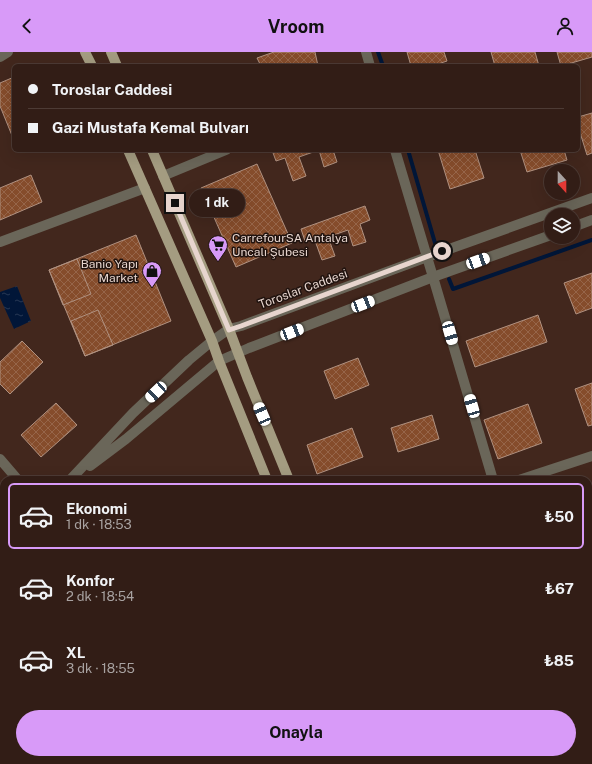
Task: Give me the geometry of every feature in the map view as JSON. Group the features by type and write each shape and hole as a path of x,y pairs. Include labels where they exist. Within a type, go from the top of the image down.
{"main road":[{"path":"85,52 91,64"},
{"path":"111,52 116,64"},
{"path":"129,152 212,341 265,476"},
{"path":"153,152 229,330 287,476"}],"street":[{"path":"0,57 8,52"},
{"path":"366,52 369,64"},
{"path":"163,176 221,152"},
{"path":"396,152 434,277 492,476"},
{"path":"0,242 145,188"},
{"name":"Toroslar Caddesi","path":"74,476 133,413 189,360 212,341 229,330 592,198"},
{"path":"580,224 592,220"},
{"name":"Toroslar Caddesi","path":"76,476 126,440 198,377 219,361 238,352 434,277 544,238"},
{"path":"531,476 592,456"},
{"path":"0,459 15,476"}],"water":[{"path":"17,286 31,321 14,329 0,298 0,292"}],"building":[{"path":"274,52 315,52 318,64 260,64 257,58"},
{"path":"407,52 444,52 447,61 438,64 410,64"},
{"path":"491,52 535,52 538,64 494,64"},
{"path":"557,52 592,52 592,57 568,64 560,64"},
{"path":"12,78 12,136 0,106 0,83"},
{"path":"592,113 592,153 587,155 580,132 580,116"},
{"path":"273,152 313,152 299,157 306,176 293,181 285,158 276,161"},
{"path":"320,152 334,152 337,162 324,167"},
{"path":"439,152 476,152 484,178 450,189"},
{"path":"521,152 565,152 567,160 554,164 544,164 544,167 527,172"},
{"path":"257,164 292,243 236,267 201,188"},
{"path":"31,175 42,202 0,220 0,188"},
{"path":"365,206 370,220 360,224 366,242 353,246 348,230 328,237 335,256 322,260 314,238 305,241 301,229"},
{"path":"136,235 171,321 85,356 49,270"},
{"path":"77,259 91,294 63,305 49,270"},
{"path":"592,273 592,308 576,314 564,283"},
{"path":"98,310 113,345 85,356 71,321"},
{"path":"538,315 547,342 475,367 466,341"},
{"path":"22,341 43,362 10,394 0,384 0,362"},
{"path":"358,358 369,385 335,399 324,371"},
{"path":"592,383 592,425 588,426 575,389"},
{"path":"56,403 77,425 41,457 21,435"},
{"path":"528,404 542,443 498,459 484,420"},
{"path":"432,415 439,439 398,452 391,428"},
{"path":"352,428 363,457 317,474 307,445"}],"waterway":[{"path":"378,52 382,64"},
{"path":"409,152 435,243"},
{"path":"449,279 453,289 592,240"}],"place":[{"name":"CarrefourSA Antalya Uncalı Şubesi","path":"218,262"},
{"name":"Banio Yapı Market","path":"152,288"}],"route":[{"path":"175,203 229,330 442,251"}]}
